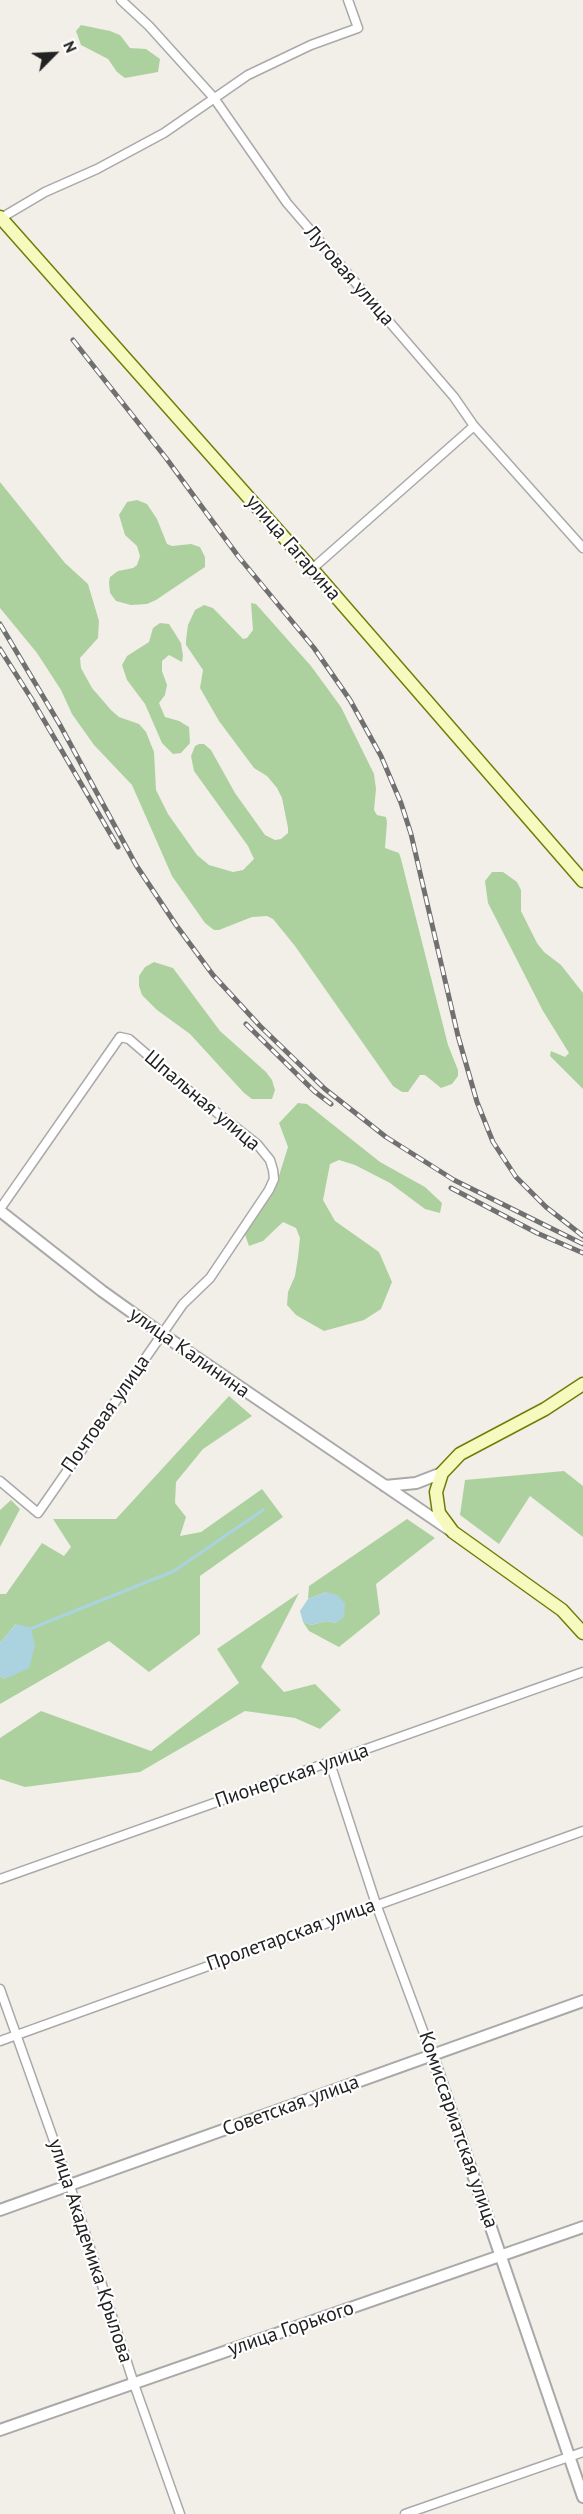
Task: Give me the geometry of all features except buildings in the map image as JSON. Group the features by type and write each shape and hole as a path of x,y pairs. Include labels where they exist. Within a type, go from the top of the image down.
{"main road":[{"name":"улица Гагарина","path":"0,217 581,875"},
{"path":"583,1384 545,1409 460,1454 442,1473 436,1492 436,1503 444,1522 453,1532 562,1610 583,1633"}],"street":[{"name":"Луговая улица","path":"121,0 149,26 214,98 287,203 454,397 474,426 583,548"},
{"path":"0,217 164,133 248,75 311,45 358,28 348,0"},
{"path":"312,569 474,426"},
{"name":"Шпальная улица","path":"0,1210 116,1040 125,1037 257,1144 270,1160 273,1170"},
{"name":"Почтовая улица","path":"0,1481 38,1513 183,1304 210,1278 269,1190 274,1179 273,1170"},
{"name":"улица Калинина","path":"0,1210 102,1291 162,1334 453,1532"},
{"path":"385,1486 416,1483 442,1473"},
{"name":"Пионерская улица","path":"0,1879 583,1672"},
{"name":"Комиссариатская улица","path":"330,1763 376,1904 432,2055 583,2497"},
{"name":"Пролетарская улица","path":"0,2041 583,1831"},
{"name":"улица Академика Крылова","path":"0,1989 70,2186 134,2384 180,2514"},
{"name":"Советская улица","path":"0,2210 583,2001"},
{"name":"улица Горького","path":"0,2430 583,2227"},
{"path":"405,2514 583,2452"}],"green space":[{"path":"81,25 120,35 130,48 146,49 160,59 158,72 125,78 117,72 108,59 81,45 76,31"},
{"path":"0,482 65,563 88,584 99,621 98,638 80,658 81,668 92,688 111,710 119,717 139,724 146,732 154,752 156,790 168,814 197,855 209,865 233,872 243,870 254,859 248,846 194,771 191,756 195,746 199,744 204,744 211,750 235,793 265,835 275,840 281,839 288,833 288,828 282,798 277,788 267,776 254,768 219,721 200,688 203,670 186,645 188,625 195,610 204,605 213,608 243,639 247,638 253,630 251,603 256,604 311,666 341,707 374,774 376,789 374,810 377,815 386,817 385,848 399,853 401,859 448,1045 458,1070 458,1076 452,1084 441,1088 425,1075 420,1075 408,1092 402,1092 393,1086 295,946 273,919 267,916 252,917 219,930 214,930 205,923 172,876 132,785 94,745 72,714 61,690 37,653 0,608"},
{"path":"137,500 147,504 157,519 167,544 172,546 191,544 200,547 205,557 205,567 156,600 147,604 131,605 116,601 110,593 109,582 110,577 118,571 137,565 140,556 137,546 125,535 119,515 127,502"},
{"path":"160,623 169,624 181,643 182,662 169,655 162,661 162,671 167,685 165,695 159,703 165,717 189,727 190,743 181,753 173,754 162,743 145,704 127,680 122,665 127,656 149,642 153,628"},
{"path":"492,872 503,872 517,882 521,890 521,911 537,943 544,952 561,965 583,993 583,1089 550,1056 551,1051 565,1057 569,1053 543,1011 488,903 485,881"},
{"path":"154,962 173,968 220,1031 266,1072 275,1090 272,1099 252,1099 244,1093 190,1034 157,1010 142,995 139,976 145,967"},
{"path":"298,1103 307,1104 380,1162 425,1187 442,1203 440,1213 425,1209 390,1183 355,1165 339,1160 330,1164 323,1200 335,1221 379,1252 392,1282 381,1309 364,1320 324,1331 296,1315 287,1305 288,1292 295,1276 298,1257 300,1238 296,1228 283,1222 263,1241 249,1246 244,1232 277,1182 288,1147 279,1123"},
{"path":"229,1396 252,1416 203,1449 176,1482 175,1503 186,1517 180,1536 201,1532 262,1489 283,1517 200,1576 200,1634 149,1672 109,1641 0,1704 0,1676 5,1679 16,1624 0,1643 0,1594 6,1594 42,1543 64,1556 71,1547 53,1519 116,1519"},
{"path":"564,1471 583,1486 583,1537 530,1496 499,1544 460,1515 465,1480"},
{"path":"11,1500 20,1509 0,1547 0,1510"},
{"path":"407,1519 435,1538 376,1584 380,1614 339,1647 309,1631 303,1622 311,1625 326,1621 336,1623 326,1592 308,1599 309,1586"},
{"path":"299,1593 261,1667 284,1692 315,1684 341,1710 320,1729 295,1718 245,1711 140,1772 25,1787 0,1779 0,1738 41,1711 151,1751 239,1683 217,1649"}],"water":[{"path":"326,1592 337,1595 345,1603 344,1617 336,1623 326,1621 311,1625 303,1622 300,1611 308,1599"},
{"path":"16,1624 31,1628 35,1646 29,1668 5,1679 0,1676 0,1643"}],"waterway":[{"path":"30,1629 174,1571 263,1510"}],"railway":[{"path":"73,340 166,458 238,556 314,648 350,700 381,756 401,803 411,834 458,1036 477,1102 493,1142 516,1177 546,1207 583,1236"},
{"path":"0,624 60,725 136,865 213,975 260,1026 325,1089 386,1137 454,1180 583,1244"},
{"path":"0,649 118,847"},
{"path":"246,1024 314,1091 331,1104"},
{"path":"451,1188 537,1233 583,1253"}]}
